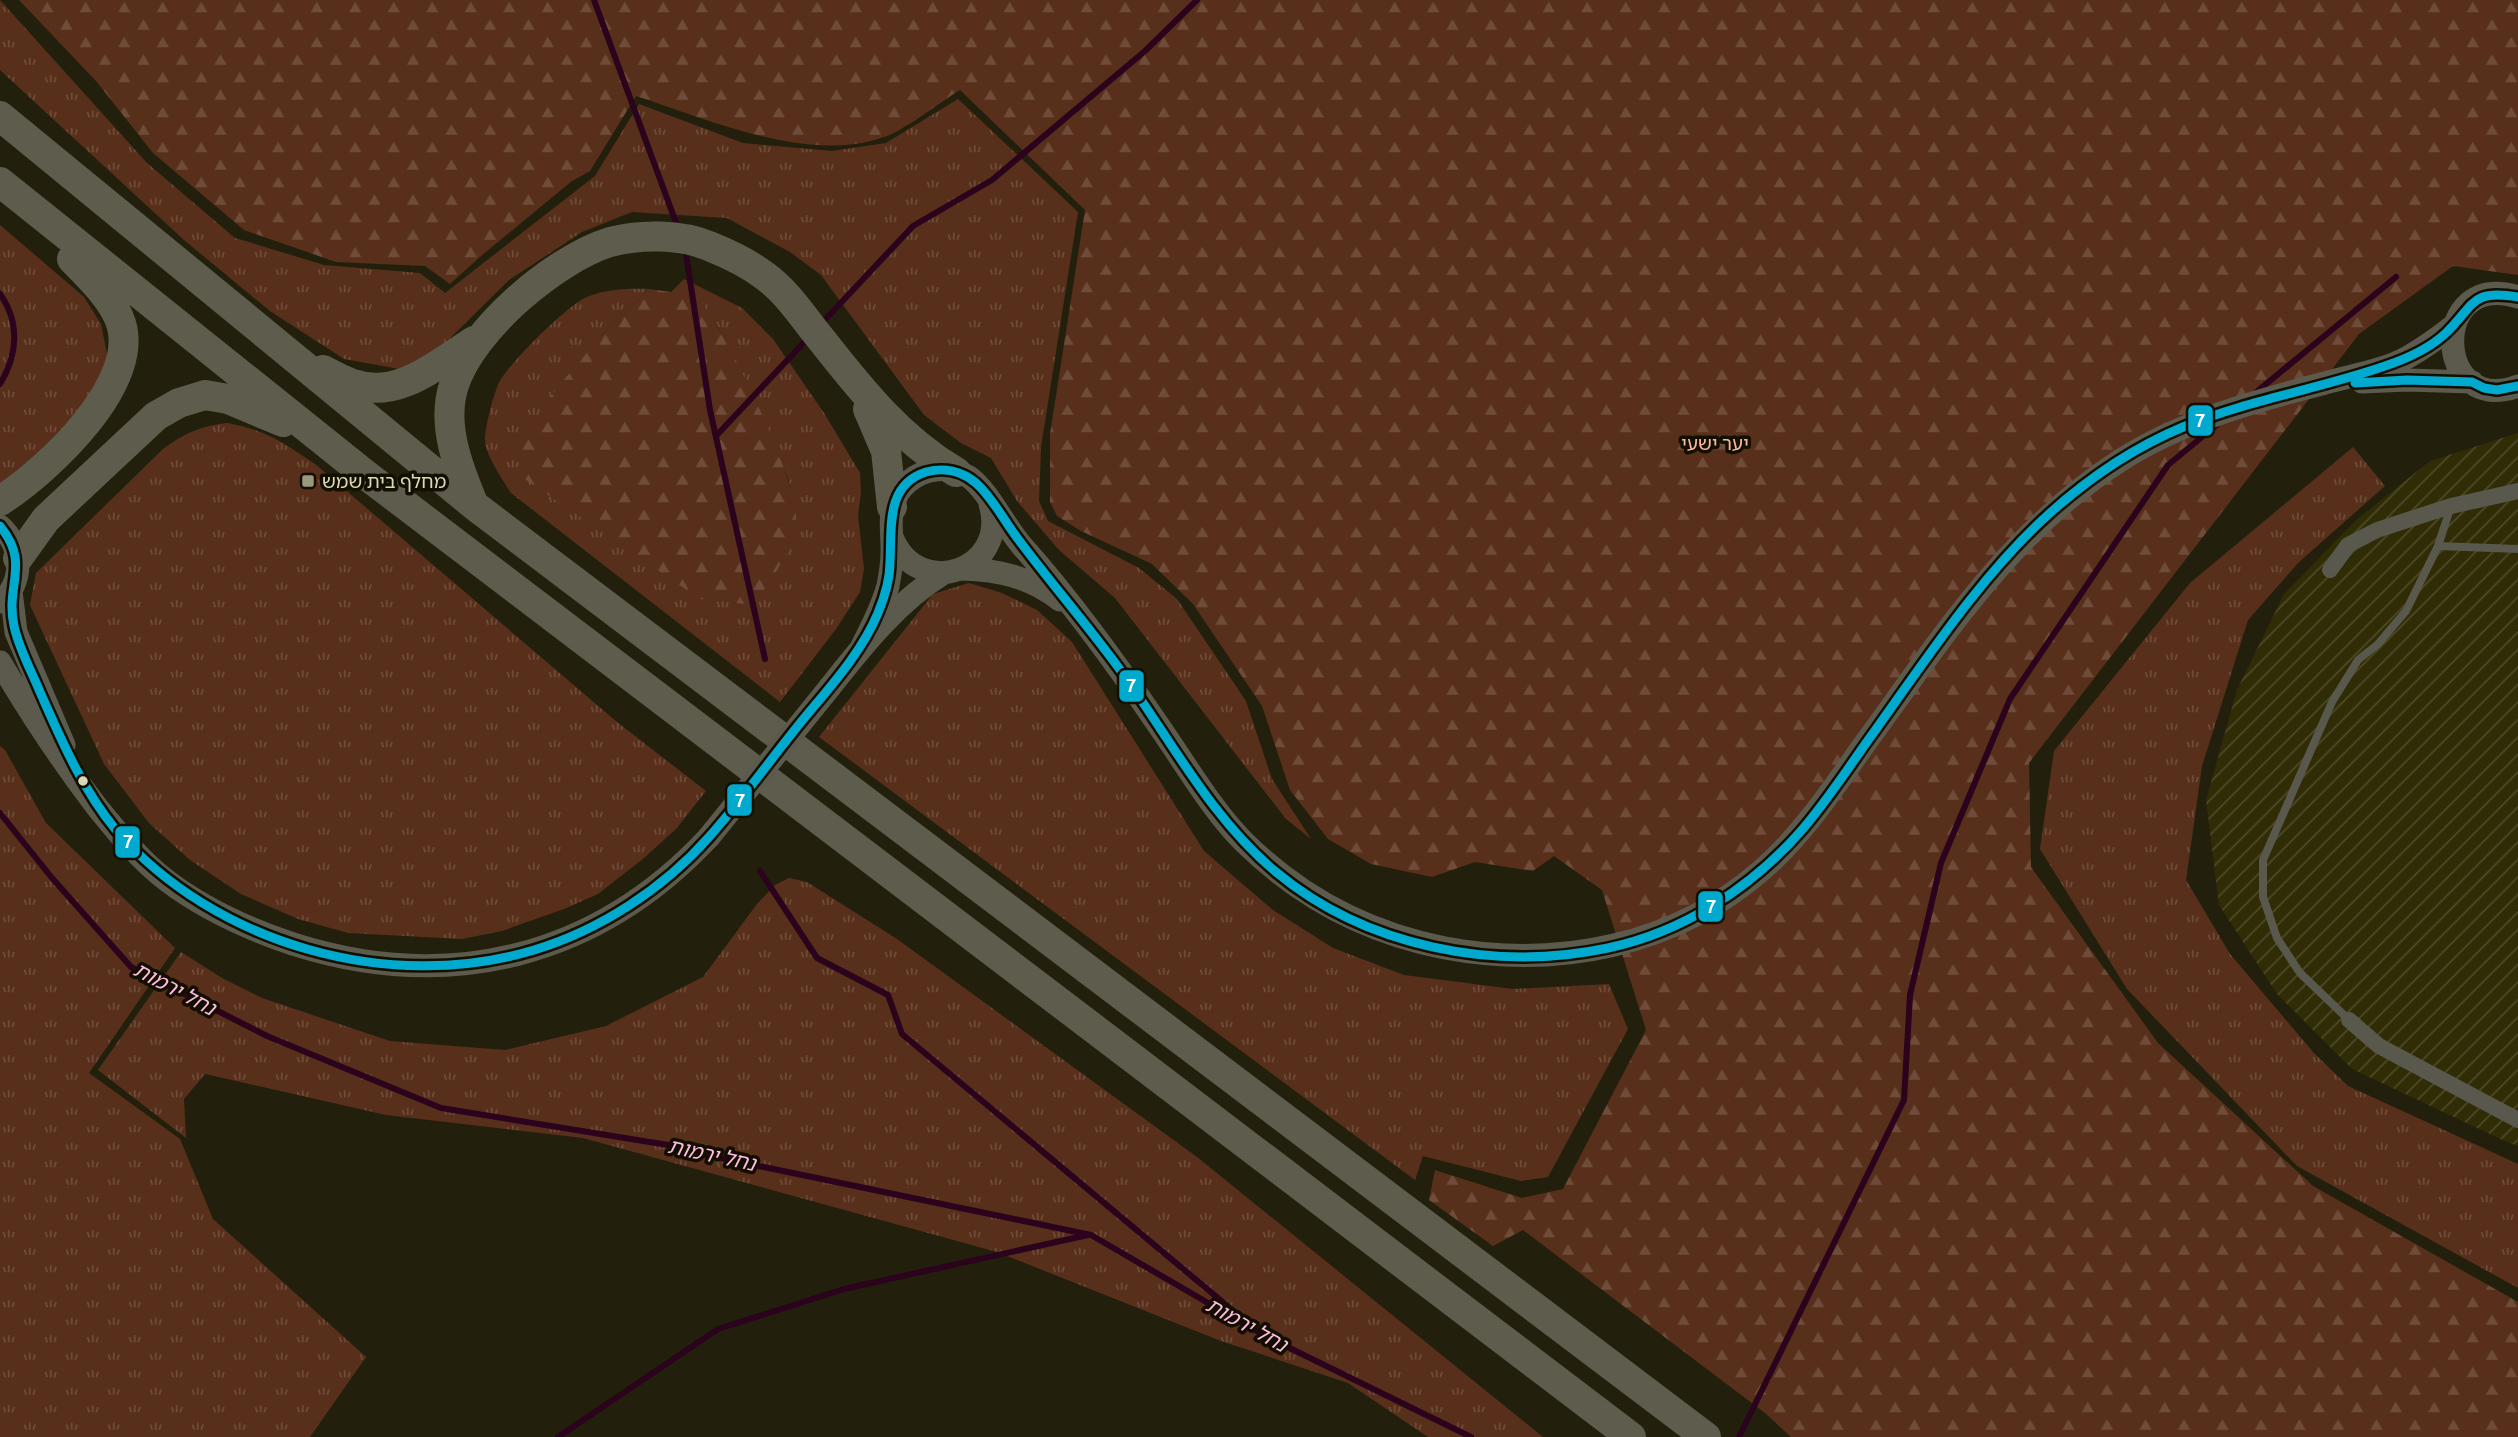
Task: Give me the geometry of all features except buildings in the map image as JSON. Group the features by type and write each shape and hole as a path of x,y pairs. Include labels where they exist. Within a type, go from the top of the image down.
{"highway":[{"path":"0,116 475,506 1706,1437"},
{"path":"3,184 366,475 1631,1437"},
{"path":"0,501 40,469 87,423 114,384 125,350 120,319 103,292 3,184"},
{"path":"475,506 456,457 450,428 453,387 461,367 498,317 537,284 575,259 610,242 649,237 678,238 706,244 737,258 766,276 792,301 854,380 909,440 956,472"},
{"path":"279,346 355,385 377,387 392,386 418,377 481,337"},
{"path":"854,380 886,451 892,507"},
{"path":"18,558 46,519 156,416 179,403 205,395 228,398 276,418 366,475"}],"street":[{"path":"2472,382 2461,371 2453,357 2451,342 2454,326 2461,312 2474,301 2489,294 2505,293 2518,298"},
{"path":"862,646 878,615 888,584 892,556 890,518 900,491 917,476 933,470 956,472 976,483 1022,546 1045,570 1119,667 1240,839 1284,879 1328,908 1400,937 1468,952 1508,956 1552,955 1602,949 1640,939 1682,922 1720,902 1761,870 1810,819 1947,632 2003,561 2060,505 2123,459 2183,427 2405,359 2454,326"},
{"path":"2317,385 2407,380 2472,382 2497,390 2518,386"},
{"path":"2330,570 2348,545 2377,530 2451,506 2518,491"},
{"path":"0,688 60,759 115,831 165,879 190,897 242,925 281,940 376,964 416,967 507,957 547,946 587,930 656,887 685,863 709,837 862,646 918,591 978,558 991,537 993,519 989,502"},
{"path":"0,526 13,542 18,558 18,570 6,597 25,657 65,748 97,806"},
{"path":"892,537 901,553 914,566 932,572 986,570 1020,578 1048,591 1078,615"},
{"path":"0,662 60,759"},
{"path":"2350,1020 2379,1046 2472,1098 2518,1120"}],"lane":[{"path":"2350,1020 2300,973 2277,938 2263,897 2263,860 2332,702 2358,660 2378,644 2406,611 2438,546 2451,506"},
{"path":"2438,546 2518,549"}],"shaded area":[{"path":"2518,433 2518,1146 2352,1069 2277,994 2219,905 2206,800 2237,690 2284,594 2355,521 2430,461"}],"green space":[{"path":"0,0 147,163 235,238 324,265 420,273 445,293 595,176 639,104 743,143 832,151 886,143 958,99 1078,212 1041,447 1039,501 1048,521 1139,568 1177,599 1246,701 1272,779 1311,839 1286,819 1115,598 1059,550 1017,501 991,458 961,443 924,415 821,275 790,252 727,218 632,212 582,232 509,280 438,350 405,370 344,359 270,311 184,240 0,70"},
{"name":"יער ישעי","path":"19,0 2518,0 2518,275 2453,266 2359,334 2029,763 2031,867 2158,1043 2313,1186 2518,1302 2518,1437 1791,1437 1765,1413 1523,1230 1493,1246 1429,1200 1435,1170 1522,1198 1563,1189 1646,1030 1602,890 1554,856 1533,871 1475,862 1432,877 1371,864 1328,839 1290,790 1262,706 1193,604 1152,564 1081,531 1057,516 1050,502 1050,434 1085,210 960,90 887,136 857,144 826,145 761,136 636,96 590,171 572,181 450,284 425,266 336,262 244,230 153,153 96,81"},
{"path":"0,225 84,297 101,324 110,369 84,414 0,490"},
{"path":"684,279 742,308 773,339 824,413 860,473 858,515 864,569 860,592 836,629 780,702 511,493 495,468 486,447 486,428 501,379 538,336 561,315 589,296 614,290 649,289 600,337 786,554 796,519 789,481 765,422 719,328"},
{"path":"684,279 718,327 739,366 778,452 794,503 796,520 791,543 754,605 700,599 519,475 523,444 549,398 600,337 649,289 671,292"},
{"path":"228,423 274,438 315,464 617,722 706,791 676,829 598,894 502,931 462,939 348,933 298,919 241,894 190,860 149,823 104,764 30,605 36,573 163,449 193,431"},
{"path":"2353,447 2385,486 2298,563 2248,620 2202,766 2186,880 2230,954 2313,1052 2348,1086 2518,1164 2518,1288 2297,1166 2127,989 2040,849 2054,751 2190,583"},
{"path":"969,583 1002,593 1037,610 1072,642 1204,851 1273,910 1333,948 1404,975 1513,989 1609,984 1628,1029 1548,1177 1521,1181 1423,1156 1415,1180 819,737 933,594"},
{"path":"0,746 5,750 46,823 175,948 89,1073 180,1139 213,1219 366,1357 310,1437 0,1437"},
{"path":"789,878 807,882 897,939 1197,1157 1543,1437 1428,1437 1348,1383 1221,1341 997,1252 583,1138 386,1115 205,1074 184,1099 186,1138 98,1070 181,952 222,978 262,998 390,1041 505,1050 606,1026 703,977 757,904 775,885"}],"waterway":[{"path":"594,0 678,228"},
{"path":"821,324 913,226 992,180 1145,51 1197,0"},
{"path":"685,248 710,410 765,659"},
{"path":"2254,394 2396,277"},
{"path":"0,294 14,327 13,350 0,384"},
{"path":"716,436 809,337"},
{"path":"1739,1437 1904,1100 1910,995 1941,863 2010,699 2168,465 2219,423"},
{"name":"נחל ירמות","path":"0,813 52,878 131,967 267,1036 441,1108 668,1145 1091,1235 1265,1336 1471,1437"},
{"path":"760,871 817,958 888,995 902,1034 1243,1319"},
{"path":"558,1437 718,1329 844,1289 1088,1235"}],"transit line":[{"name":"7","path":"0,526 9,539 16,563 12,611 19,643 64,746 104,814 156,870 202,903 253,930 308,949 364,961 422,966 479,962 559,942 606,919 651,890 672,874 709,837 862,644 881,607 887,588 891,522 897,497 913,478 939,470 965,476 988,496 1031,556 1113,660 1213,805 1253,851 1276,872 1311,898 1350,919 1391,935 1433,947 1477,954 1521,957 1565,955 1608,948 1663,931 1714,905 1760,871 1801,831 1820,807 1978,590 2025,537 2096,476 2147,444 2183,427 2258,402 2360,374 2409,356 2440,338 2482,297 2518,297"},
{"name":"7","path":"2355,383 2407,380 2472,382 2497,390 2518,386"}],"place":[{"name":"מחלף בית שמש","path":"308,481"}]}
